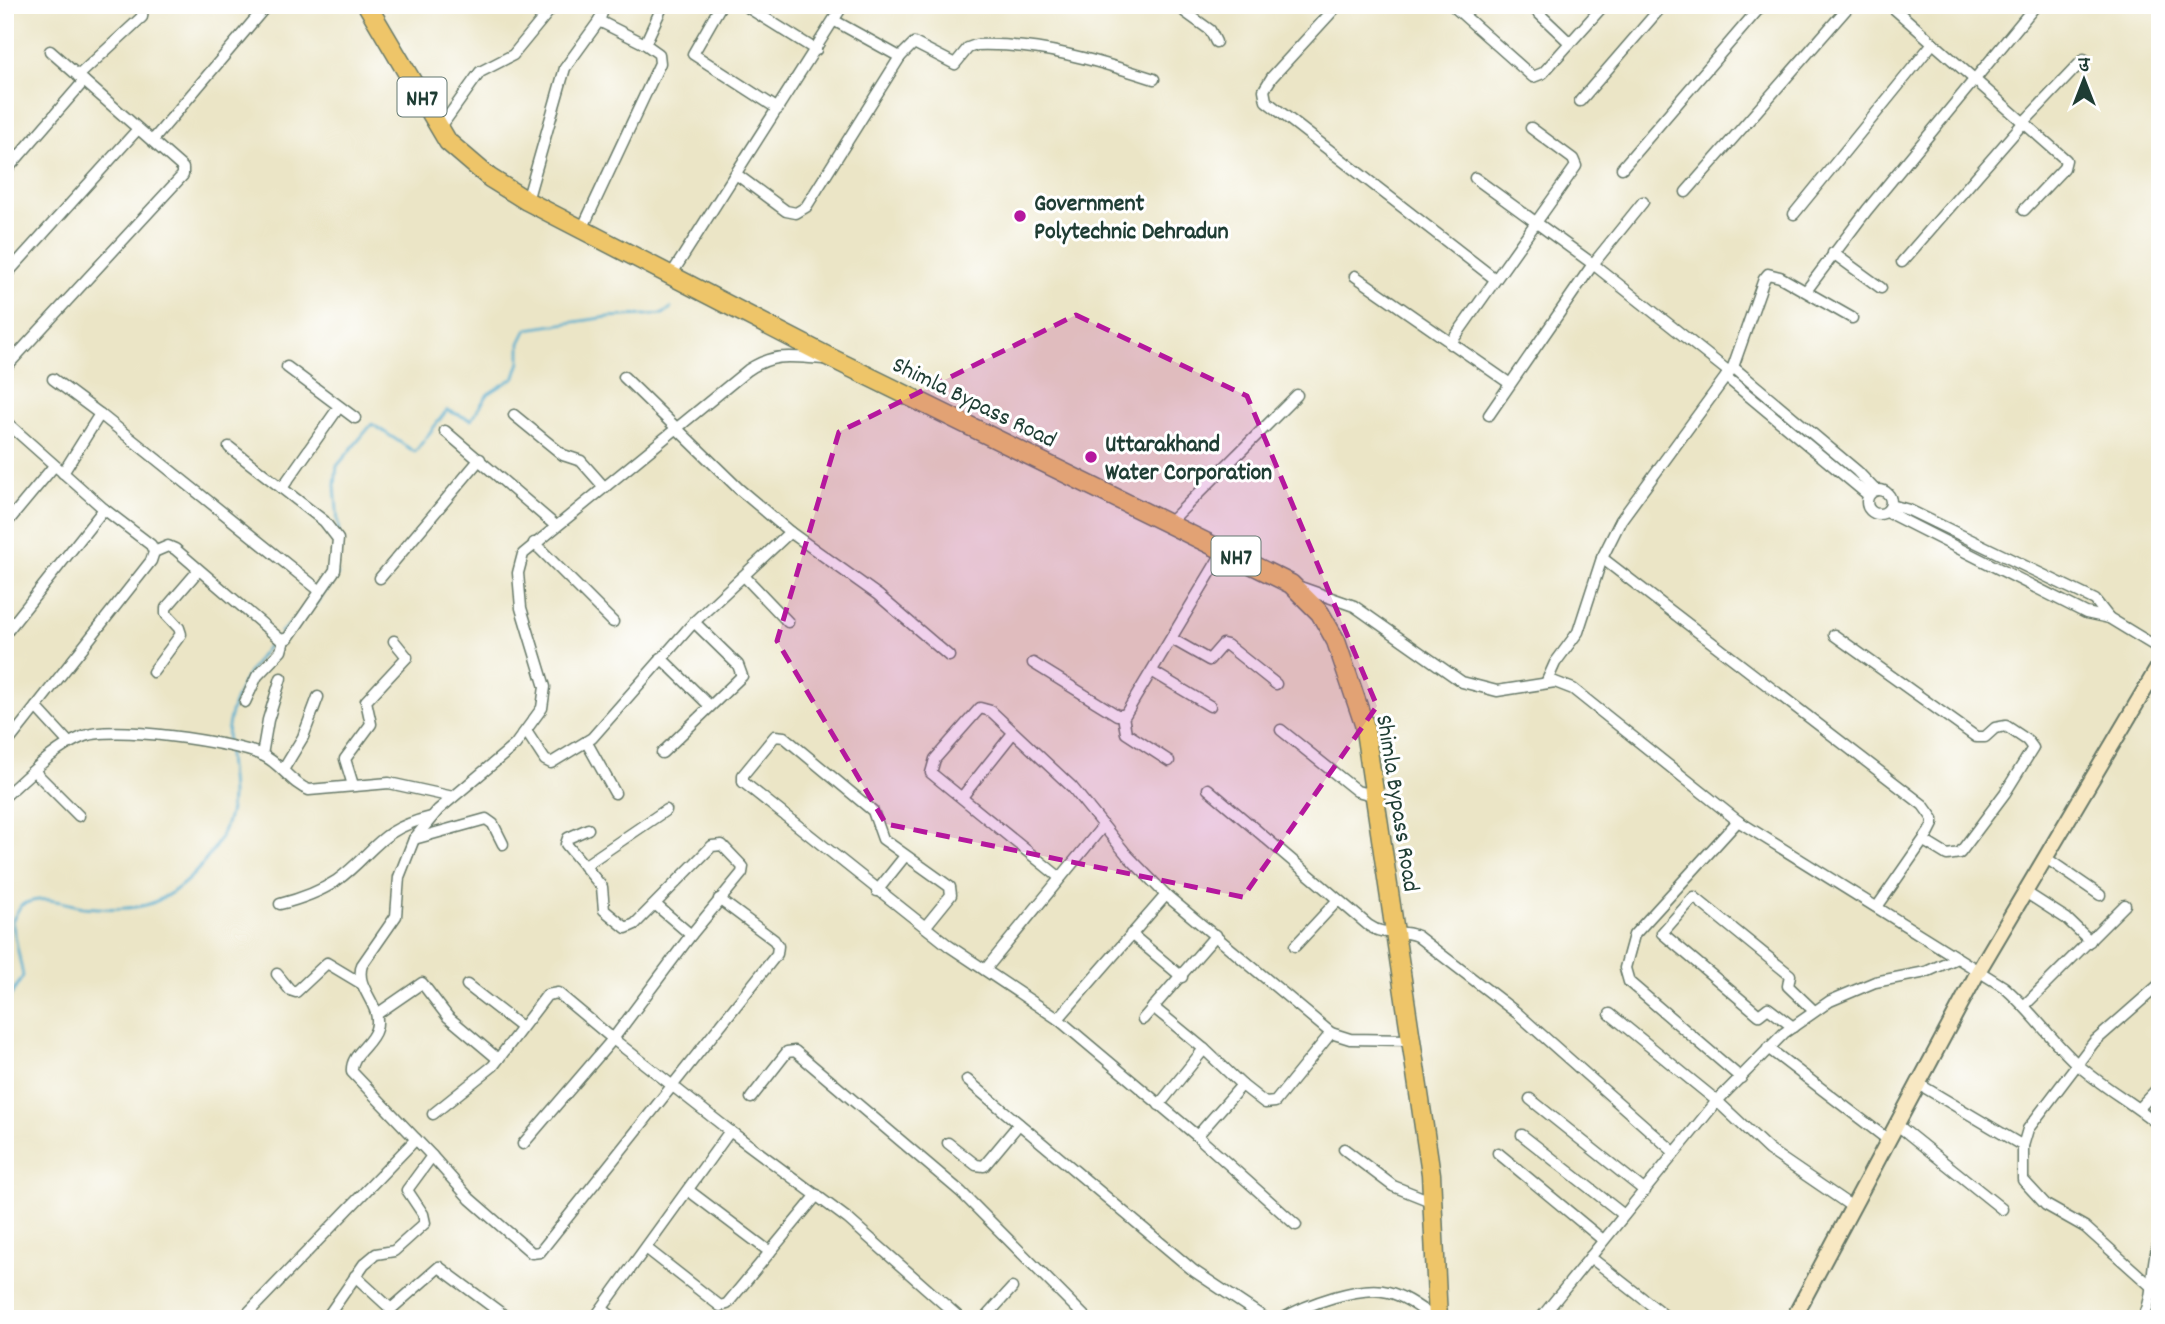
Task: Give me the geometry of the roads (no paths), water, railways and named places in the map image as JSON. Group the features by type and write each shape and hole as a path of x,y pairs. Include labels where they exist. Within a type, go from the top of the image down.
{"highway":[{"name":"Shimla Bypass Road","path":"367,5 449,142 496,181 527,201 583,227 836,360 1291,584 1320,613 1336,641 1364,724 1376,796 1433,1202 1437,1319"}],"street":[{"path":"5,172 81,79 142,17 143,5"},
{"path":"153,139 267,5"},
{"path":"440,128 480,72 513,55 554,5"},
{"path":"527,201 565,68 599,21 606,5"},
{"path":"645,44 663,5"},
{"path":"721,5 692,54 778,109"},
{"path":"744,5 816,50"},
{"path":"671,275 843,5"},
{"path":"1185,5 1185,12 1209,29 1216,42"},
{"path":"1338,5 1272,77 1264,90 1266,101 1495,279"},
{"path":"1452,5 1533,77 1543,73 1602,6"},
{"path":"1530,5 1570,43"},
{"path":"1580,101 1663,5"},
{"path":"1622,168 1762,5"},
{"path":"1686,192 1850,5"},
{"path":"1890,5 1975,82 2063,156 2067,164 2024,210"},
{"path":"1806,291 1833,253 2036,5"},
{"path":"583,227 660,63 659,54 645,44 599,21"},
{"path":"835,21 900,57"},
{"path":"736,174 786,211 802,211 900,57 914,43 955,64 968,48 976,45 1036,47 1089,57 1154,79"},
{"path":"1794,214 1933,43"},
{"path":"5,368 182,177 183,169 153,139 138,129 50,51"},
{"path":"1902,262 2024,122 2084,59"},
{"path":"1450,344 1576,166 1573,159 1531,128"},
{"path":"5,276 138,129"},
{"path":"1475,178 1593,264 1729,372 1872,493 1886,491 1889,508"},
{"path":"1489,415 1593,264 1643,202"},
{"path":"1833,253 1881,288"},
{"path":"1546,683 1555,663 1578,632 1602,558 1621,520 1729,372 1768,274 1806,291 1852,318"},
{"path":"1355,276 1509,383"},
{"path":"719,900 774,940 778,950 538,1253 532,1253 485,1213 352,1072 352,1063 376,1029 377,1014 362,984 362,965 396,916 399,877 414,839 431,817 504,755 542,708 545,687 525,626 518,573 523,554 675,428 763,360 778,356 836,360"},
{"path":"287,367 355,418"},
{"path":"624,377 675,428 789,532 878,595 949,656"},
{"path":"53,379 319,590"},
{"path":"1168,524 1297,395"},
{"path":"282,488 339,407"},
{"path":"63,473 100,414"},
{"path":"514,415 563,455 581,460 604,487"},
{"path":"5,421 104,509 151,545 154,552 151,562 5,746"},
{"path":"445,431 556,526"},
{"path":"229,447 324,521 336,534 337,564 284,640 281,651 257,676 245,702"},
{"path":"380,579 480,459"},
{"path":"7,519 54,466"},
{"path":"1872,493 1867,504 1871,511 1878,514 1889,508 1909,510 2095,600 2109,618"},
{"path":"1889,508 2086,613 2109,618 2160,649"},
{"path":"5,634 104,509"},
{"path":"526,731 545,760 551,763 587,743 694,622 789,532"},
{"path":"534,543 613,622"},
{"path":"154,552 172,547 284,640"},
{"path":"1169,761 1126,733 1123,716 1153,672 1224,550"},
{"path":"1602,558 1923,805 1933,819 1924,841 1877,907"},
{"path":"153,672 181,634 166,614 166,608 198,571"},
{"path":"744,576 788,622"},
{"path":"1291,584 1354,606 1462,682 1497,691 1546,683 1564,684 1573,689 1738,821 1979,970 2025,1005 2053,1041 2076,1063 2160,1126"},
{"path":"662,753 742,678 742,671 694,622"},
{"path":"1834,635 1976,737 1984,737 1995,728 2006,726 2034,748 2005,793 1959,853 1947,855 1924,841"},
{"path":"1172,639 1211,660 1223,645 1227,645 1276,684"},
{"path":"353,785 345,760 371,724 366,701 407,657 394,641"},
{"path":"661,659 710,706"},
{"path":"1032,663 1123,716"},
{"path":"1793,1319 1895,1123 1979,970 2160,664"},
{"path":"1153,672 1210,706"},
{"path":"262,755 268,720 281,678"},
{"path":"283,770 303,737 318,697"},
{"path":"36,707 69,743"},
{"path":"1059,877 932,773 935,760 980,708 991,711 1072,787 1103,826 1167,895 1331,1033 1350,1038 1410,1040"},
{"path":"1281,730 1357,791 1376,796"},
{"path":"962,797 1013,733"},
{"path":"5,796 69,743 91,734 133,734 176,737 262,755 309,790 400,784 453,797"},
{"path":"925,927 951,895 951,890 883,839 873,811 784,737 777,735 743,775 743,782 877,891 925,927 985,970 1058,1019 1197,1136 1296,1225"},
{"path":"587,743 615,793"},
{"path":"34,771 79,816"},
{"path":"1208,789 1373,929 1394,935 1411,933 1417,936 1517,1013 1674,1152"},
{"path":"584,866 666,810"},
{"path":"280,904 314,894 337,880 369,848 398,827 431,817"},
{"path":"414,839 486,819 493,824 503,844"},
{"path":"1738,821 1634,935 1625,968 1629,982 1741,1078"},
{"path":"985,970 1103,826"},
{"path":"523,1144 613,1039 744,869 722,845 716,845 631,927 618,924 604,910 602,887 566,842 588,830"},
{"path":"877,891 905,856"},
{"path":"2046,858 2100,895"},
{"path":"2025,892 2067,919 2090,941"},
{"path":"1058,1019 1167,895"},
{"path":"1793,1027 1768,1008 1759,1015 1662,933 1694,897 1790,975 1788,986 1814,1011"},
{"path":"1295,946 1338,900"},
{"path":"656,905 691,935"},
{"path":"2025,1005 2125,905"},
{"path":"1131,934 1182,976"},
{"path":"1143,1019 1216,935"},
{"path":"1540,1319 1674,1152 1717,1101 1768,1048 1814,1011 1875,982 1933,970 1957,958"},
{"path":"277,974 296,992 327,963 362,984"},
{"path":"377,1014 422,983 448,1017 498,1059"},
{"path":"2155,1282 2085,1227 2046,1205 2023,1180 2023,1146 2028,1129 2076,1063 2094,1042 2160,984"},
{"path":"467,985 521,1027"},
{"path":"433,1114 498,1059 547,995 556,993 730,1131 817,1195 961,1319"},
{"path":"1153,1007 1265,1103 1275,1102 1331,1033"},
{"path":"1610,1014 1717,1101 1769,1150 1851,1206"},
{"path":"1768,1048 1887,1139"},
{"path":"1159,1105 1204,1049"},
{"path":"751,1098 787,1052 795,1051 943,1175 1087,1319"},
{"path":"967,1080 1194,1271 1266,1319"},
{"path":"1917,1083 2023,1146"},
{"path":"1197,1136 1242,1086"},
{"path":"2139,1108 2160,1086"},
{"path":"1530,1099 1644,1191"},
{"path":"1895,1123 2002,1209"},
{"path":"948,1143 976,1165 984,1166 1019,1124"},
{"path":"594,1319 730,1131"},
{"path":"1522,1135 1624,1215"},
{"path":"247,1314 416,1139"},
{"path":"1344,1149 1393,1186 1433,1202"},
{"path":"1498,1153 1603,1240"},
{"path":"327,1319 355,1276 373,1256 394,1251 424,1227 425,1219 407,1190 432,1156"},
{"path":"688,1190 770,1252"},
{"path":"646,1248 720,1306 733,1298 817,1195"},
{"path":"2143,1319 2155,1282 2160,1240"},
{"path":"1590,1257 1668,1319"},
{"path":"355,1276 390,1314 439,1267 509,1319"},
{"path":"984,1319 1012,1289"},
{"path":"1282,1319 1332,1299 1370,1289 1398,1295 1437,1319"},
{"path":"602,1309 615,1319"},
{"path":"829,1319 838,1315 848,1319"}],"waterway":[{"path":"339,536 335,485 337,466 372,424 415,452 447,410 471,420 488,394 515,377 520,362 520,343 527,329 608,317 663,314 671,308"},
{"path":"315,605 338,574"},
{"path":"280,633 296,619"},
{"path":"5,1005 23,976 12,921 21,905 37,900 99,908 145,905 167,896 181,886 206,860 224,829 229,812 231,796 227,735 234,702 260,657 275,638"}],"place":[{"name":"Government Polytechnic Dehradun","path":"1020,216"},
{"name":"Uttarakhand Water Corporation","path":"1091,457"}]}
